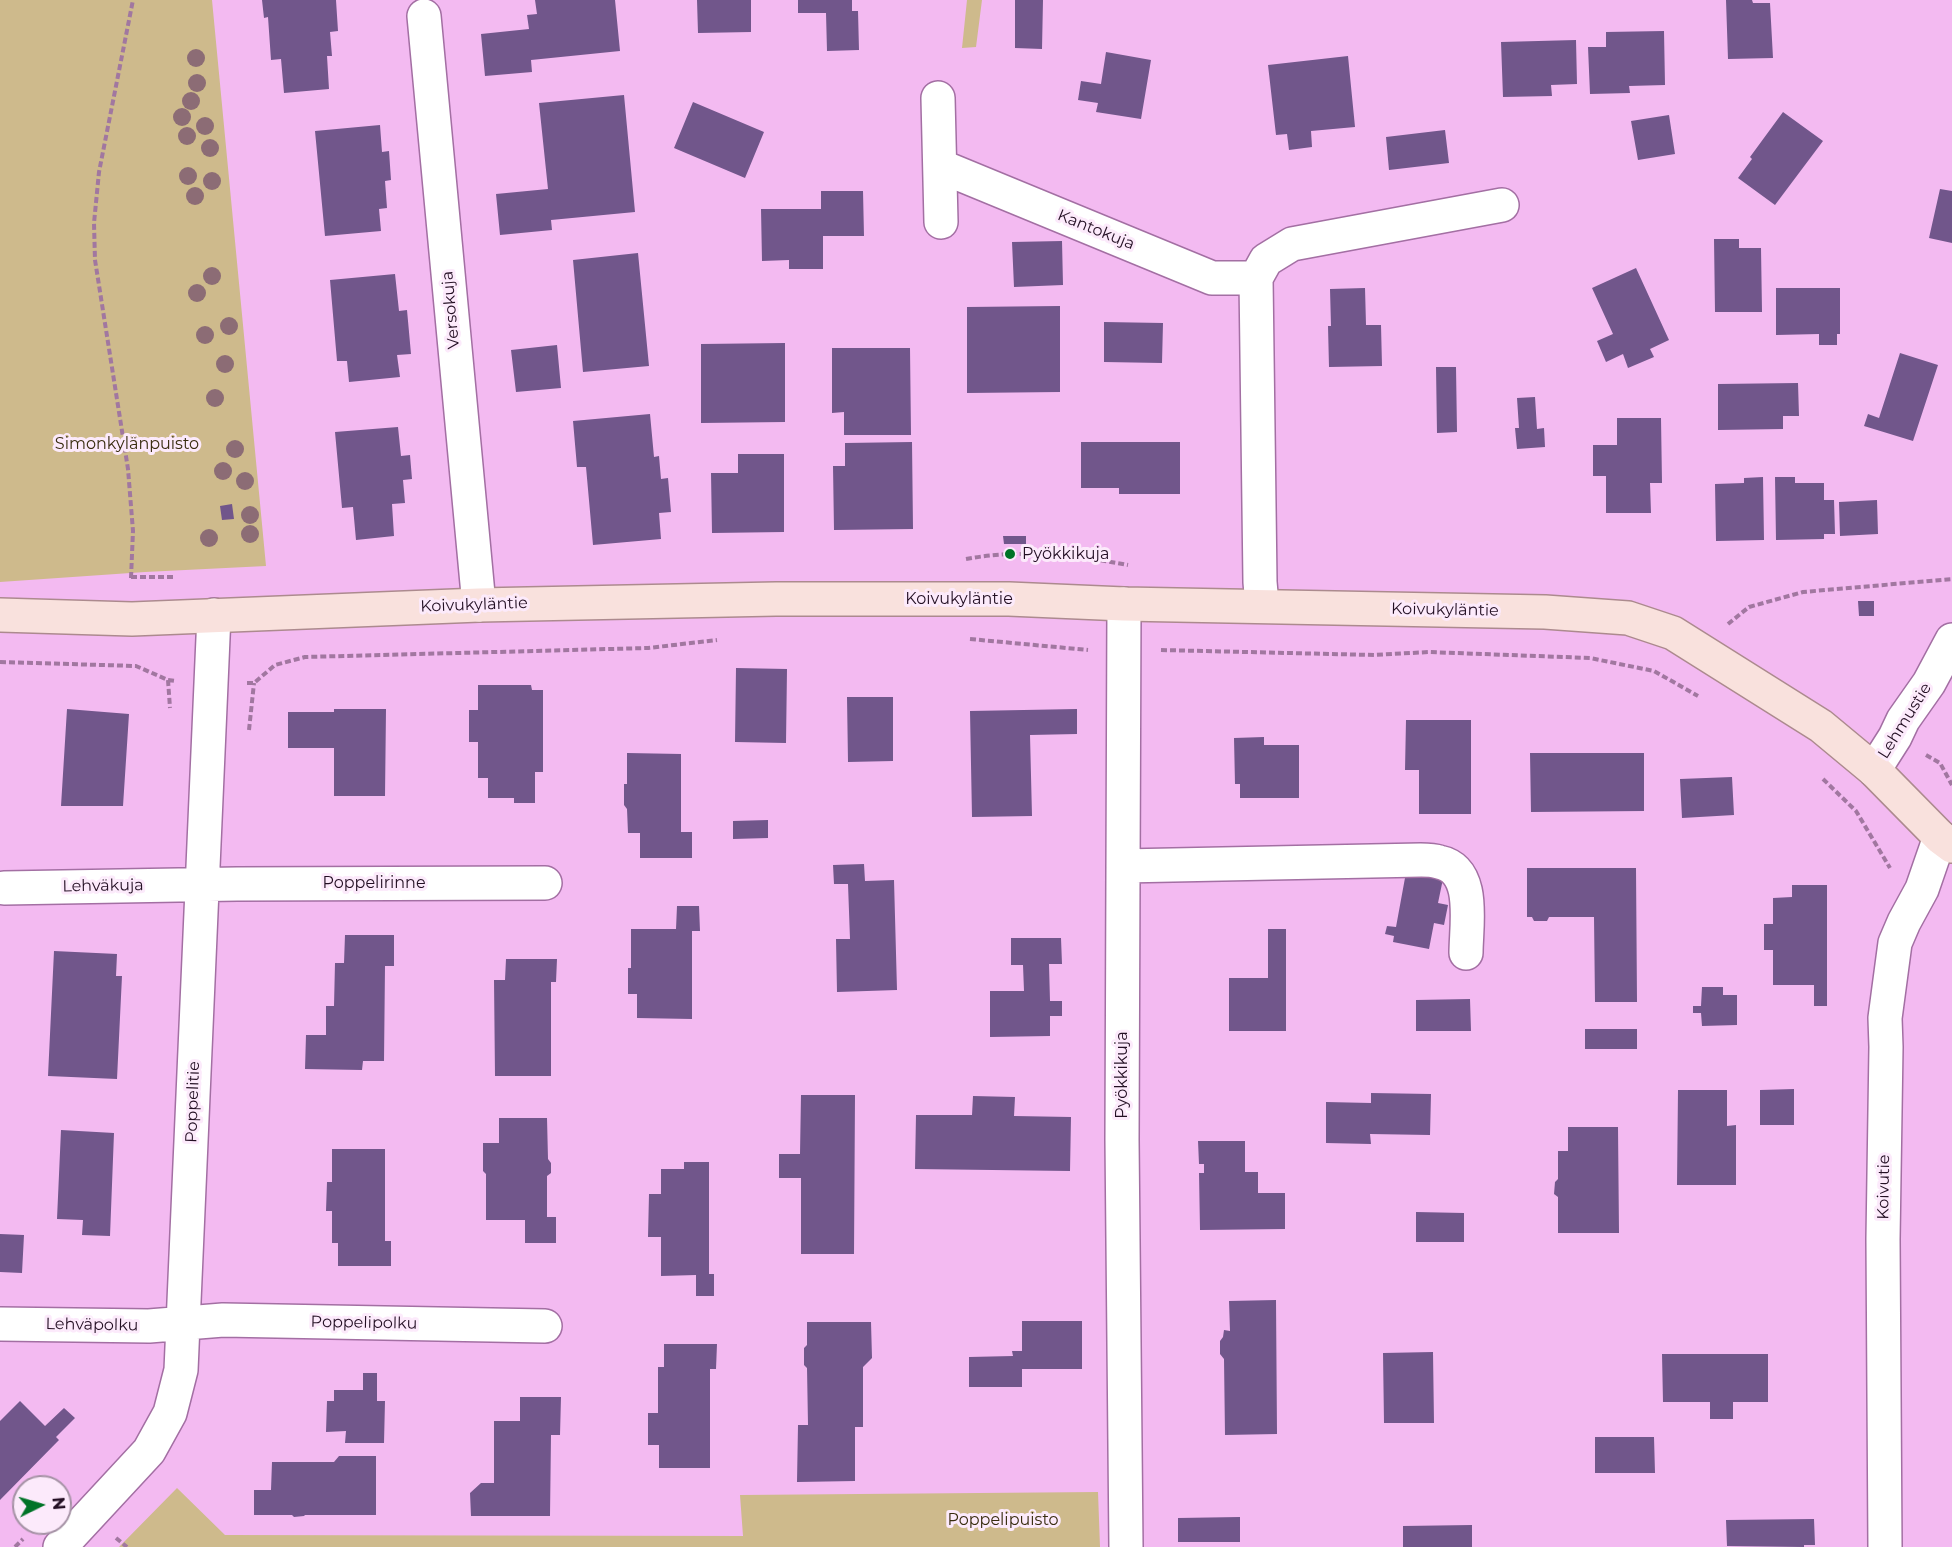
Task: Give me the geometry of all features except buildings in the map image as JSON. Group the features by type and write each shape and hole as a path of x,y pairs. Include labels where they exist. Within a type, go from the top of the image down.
{"main road":[{"name":"Koivukyläntie","path":"0,615 132,619 478,605 776,599 1009,599 1124,604 1545,612 1628,618 1673,633 1821,726 1874,770 1946,842"}],"street":[{"name":"Versokuja","path":"424,16 478,605"},
{"path":"938,98 941,222"},
{"name":"Kantokuja","path":"940,166 1212,278 1256,278"},
{"path":"1262,605 1256,278 1266,260 1292,244 1502,205"},
{"name":"Pyökkikuja","path":"1124,604 1122,1150 1126,1547"},
{"name":"Poppelitie","path":"60,1547 149,1451 170,1413 181,1370 214,615"},
{"name":"Lehmustie","path":"1874,770 1903,720 1929,683 1952,640"},
{"name":"Koivutie","path":"1885,1547 1882,1239 1885,1018 1895,943 1946,842"},
{"path":"1123,866 1421,860 1441,862 1453,868 1463,879 1467,891 1466,953"},
{"name":"Poppelirinne","path":"202,885 545,883"},
{"name":"Lehväkuja","path":"4,888 202,885"},
{"name":"Poppelipolku","path":"184,1324 223,1320 545,1326"},
{"name":"Lehväpolku","path":"0,1324 140,1326 184,1324"}],"path":[{"path":"131,577 133,531 129,469 95,260 94,223 99,172 134,0"},
{"path":"1723,628 1749,607 1803,592 1952,579"},
{"path":"963,638 1094,651 1173,650 1374,655 1429,652 1590,658 1654,671 1706,700"},
{"path":"0,662 136,666 168,680 254,683 275,665 305,657 648,648 725,639"},
{"path":"1822,779 1856,811 1888,867 1922,889"},
{"path":"115,1537 127,1547"}],"green space":[{"name":"Simonkylänpuisto","path":"0,0 212,0 266,566 0,582"},
{"path":"967,0 982,0 976,47 962,48"},
{"name":"Poppelipuisto","path":"177,1488 225,1535 743,1536 740,1495 1098,1492 1100,1547 119,1547"}],"place":[{"name":"Pyökkikuja","path":"1010,554"}]}
